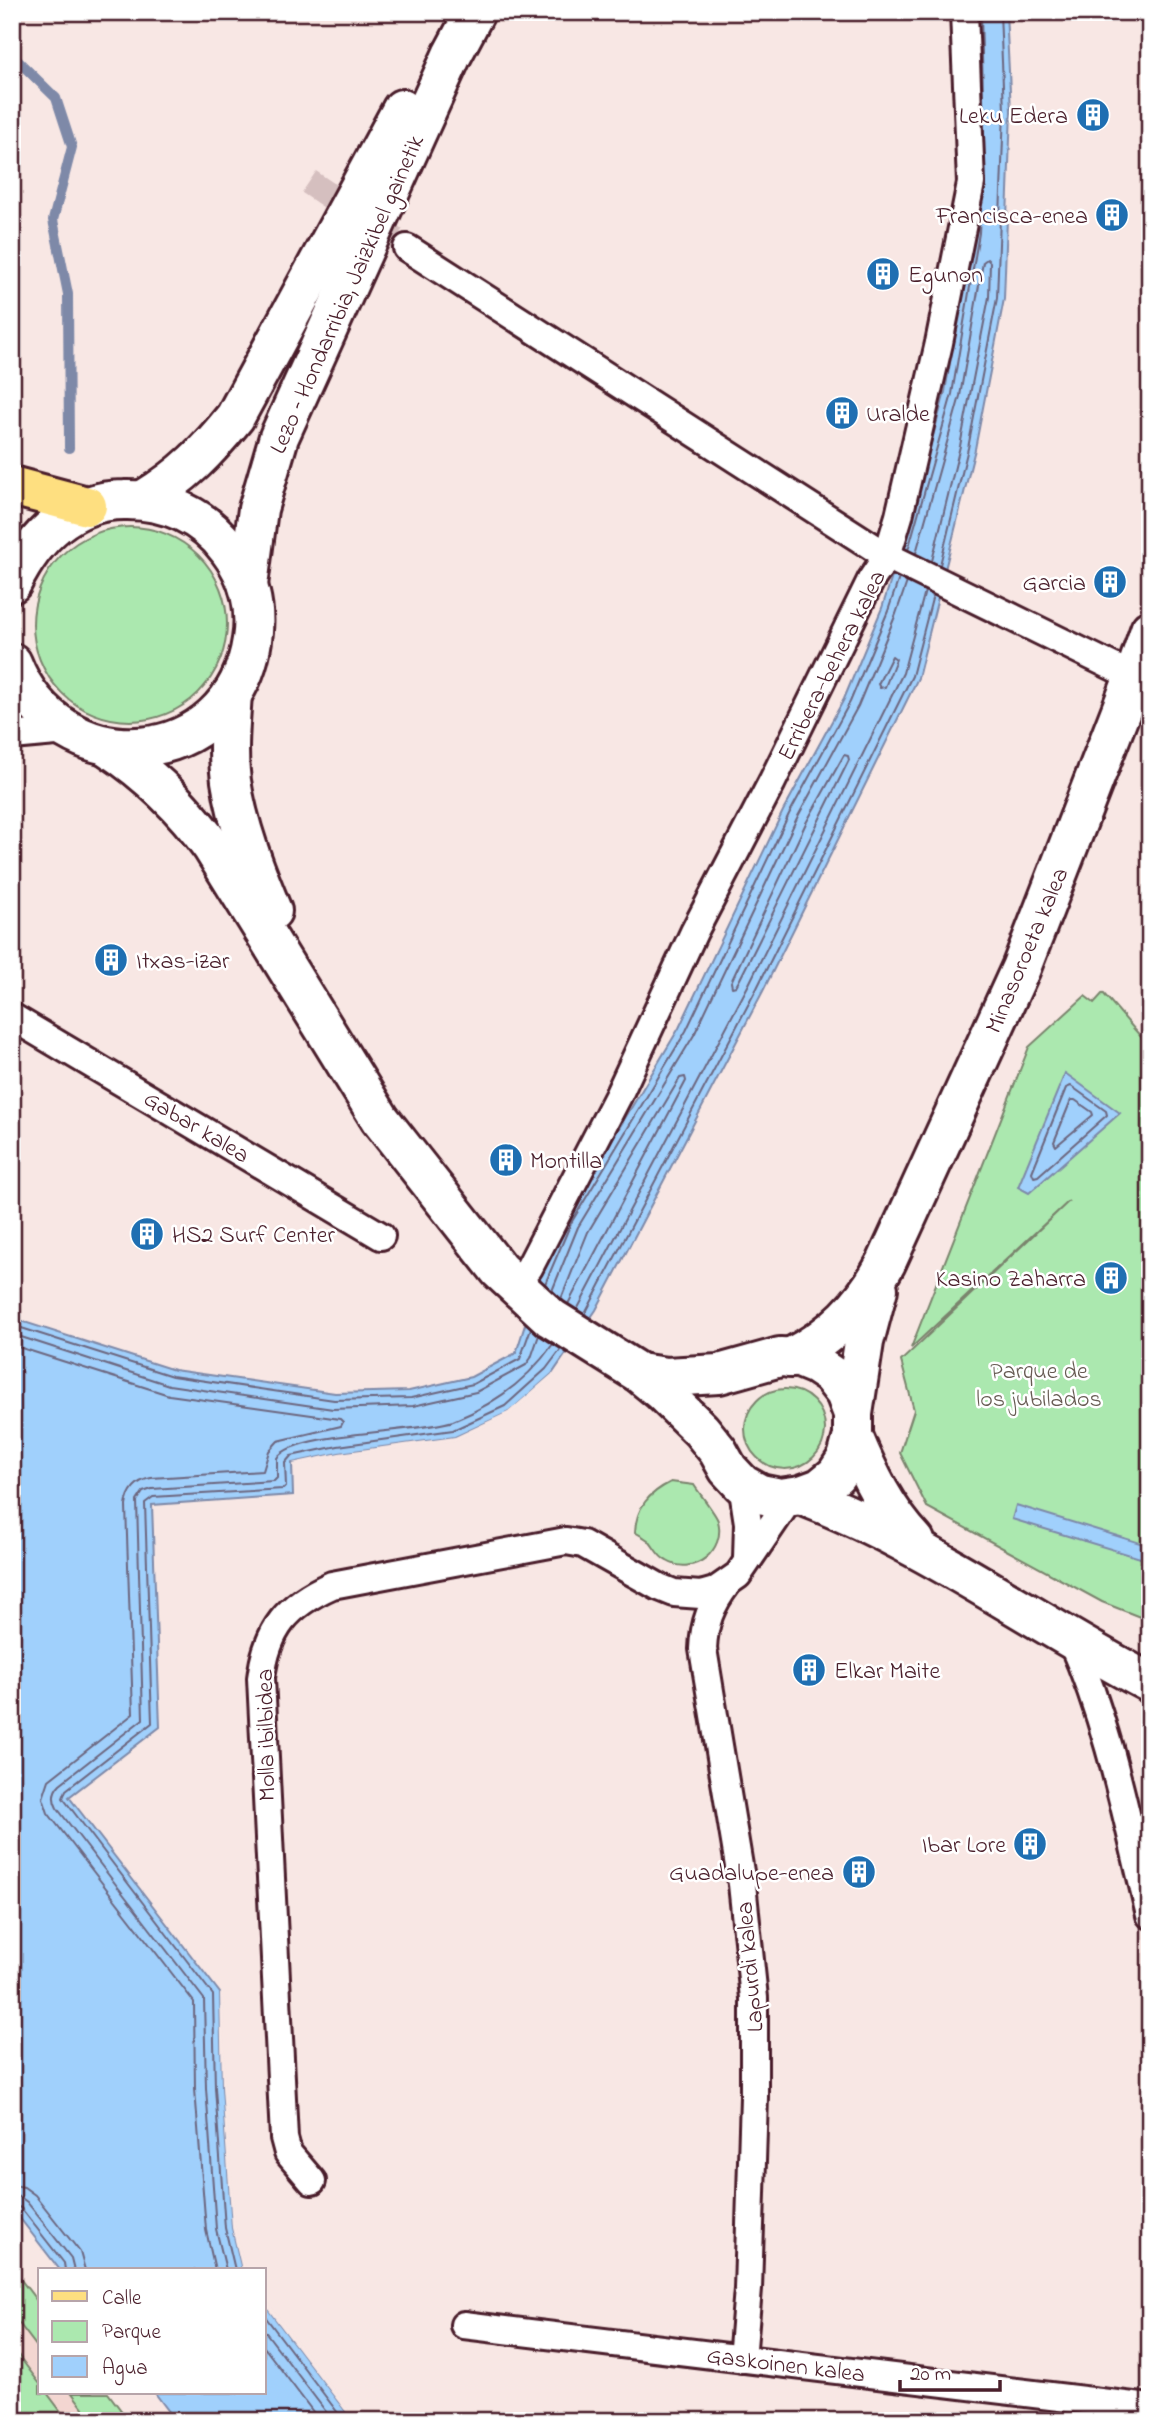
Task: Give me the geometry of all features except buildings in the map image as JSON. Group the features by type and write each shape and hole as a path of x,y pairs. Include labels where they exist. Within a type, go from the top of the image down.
{"main road":[{"name":"Lezo – Hondarribia, Jaizkibel gainetik","path":"145,499 174,481 208,450 235,417 455,12"},
{"name":"Lezo – Hondarribia, Jaizkibel gainetik","path":"248,585 258,509 279,437 475,12"},
{"path":"12,486 87,506"},
{"path":"12,583 24,558 41,536 62,519 87,506 116,500 145,499 172,506 220,537 236,559 248,585 254,630 251,652 232,694 217,712 198,727 154,746 107,746 67,731 47,717 31,699 12,663"},
{"name":"Minasoroeta kalea","path":"790,1358 829,1335 846,1320 862,1303 886,1263 1021,968 1150,630"},
{"path":"232,694 229,733 231,780 240,822 259,880 316,1017"},
{"path":"107,746 167,791 191,817 380,1119 514,1269 551,1318 639,1373 682,1410 718,1451"},
{"name":"Minasoroeta kalea","path":"853,1425 864,1342 886,1263"},
{"path":"853,1425 847,1458 836,1475 820,1488 780,1498 760,1494 742,1484 727,1469 718,1451 714,1433 715,1414 721,1397 731,1381 745,1369 762,1360 790,1358 816,1365 831,1375 845,1393 866,1470 904,1529 926,1553"},
{"path":"639,1373 693,1377 745,1369"},
{"path":"796,1496 864,1521 926,1553 1071,1640 1150,1682"}],"street":[{"name":"Erribera-behera kalea","path":"514,1269 618,1096 694,932 772,782 871,580 890,557 936,356 971,183 964,12"},
{"path":"407,248 890,557 1134,677"},
{"path":"12,736 67,731"},
{"name":"Gabar kalea","path":"12,1017 381,1236"},
{"path":"742,1484 748,1523 746,1564"},
{"name":"Lapurdi kalea","path":"743,2359 751,2206 754,1998 742,1884 703,1649 708,1615 721,1588 746,1564 773,1520 796,1496"},
{"name":"Molla ibilbidea","path":"312,2181 288,2153 284,2138 261,1678 267,1647 282,1619 314,1593 332,1585 566,1541 583,1544 674,1593 687,1595 721,1588"},
{"path":"1071,1640 1106,1731 1150,1915"},
{"name":"Gaskoinen kalea","path":"464,2325 1150,2408"}],"shaded area":[{"path":"12,2268 38,2302 38,2394 109,2394 129,2421 12,2421"}],"green space":[{"path":"130,527 167,534 199,555 220,587 227,624 220,661 199,693 167,714 130,721 93,714 61,693 40,661 33,624 40,587 61,555 93,534"},
{"name":"Parque de los jubilados","path":"1103,993 1142,1038 1150,1031 1150,1621 1102,1602 927,1507 900,1453 914,1410 901,1361 1069,1201 911,1348 1029,1047 1085,996 1094,1003"},
{"path":"785,1389 800,1392 813,1401 822,1414 825,1429 822,1444 813,1457 800,1466 785,1469 770,1466 757,1457 748,1444 745,1429 748,1414 757,1401 770,1392"},
{"path":"671,1482 694,1485 718,1521 717,1542 712,1551 706,1558 687,1566 664,1559 649,1541 635,1532 638,1515 645,1502"},
{"path":"12,2268 38,2302 38,2348 12,2314"},
{"path":"12,2347 38,2381 38,2394 48,2394 68,2421 12,2421"},
{"path":"73,2394 109,2394 129,2421 93,2421"}],"water":[{"path":"974,12 1006,12 1011,111 1004,299 975,449 918,678 763,991 596,1310 552,1374 509,1412 455,1437 339,1453 292,1463 293,1495 152,1505 160,1727 69,1797 220,1993 222,2088 232,2228 242,2268 58,2268 12,2208 12,1318 174,1370 335,1393 409,1391 471,1377 516,1353 543,1268 564,1220 679,1028 783,811 844,699 882,608 909,524 945,392 972,232"},
{"path":"1065,1073 1120,1113 1029,1193 1018,1187"},
{"path":"1016,1505 1150,1546 1150,1561 1012,1519"},
{"path":"266,2307 353,2421 176,2421 156,2394 266,2394"}],"pier":[{"path":"552,1374 555,1375 511,1414 456,1440 340,1456 310,1463 292,1463 339,1453 455,1437 508,1412"},
{"path":"220,1993 223,1997 225,2088 235,2227 245,2268 242,2268 232,2228 222,2088"},
{"path":"266,2301 356,2421 353,2421 266,2307"}],"waterway":[{"path":"12,55 56,98 72,147 53,220 68,294 69,448"}],"tunnel":[{"path":"309,182 407,248"}],"place":[{"name":"Leku Edera","path":"1093,115"},
{"name":"Francisca-enea","path":"1112,215"},
{"name":"Egunon","path":"883,274"},
{"name":"Uralde","path":"842,413"},
{"name":"Garcia","path":"1110,582"},
{"name":"Itxas-izar","path":"111,960"},
{"name":"Montilla","path":"506,1160"},
{"name":"HS2 Surf Center","path":"147,1234"},
{"name":"Kasino Zaharra","path":"1111,1278"},
{"name":"Elkar Maite","path":"809,1670"},
{"name":"Ibar Lore","path":"1030,1844"},
{"name":"Guadalupe-enea","path":"859,1872"}]}
